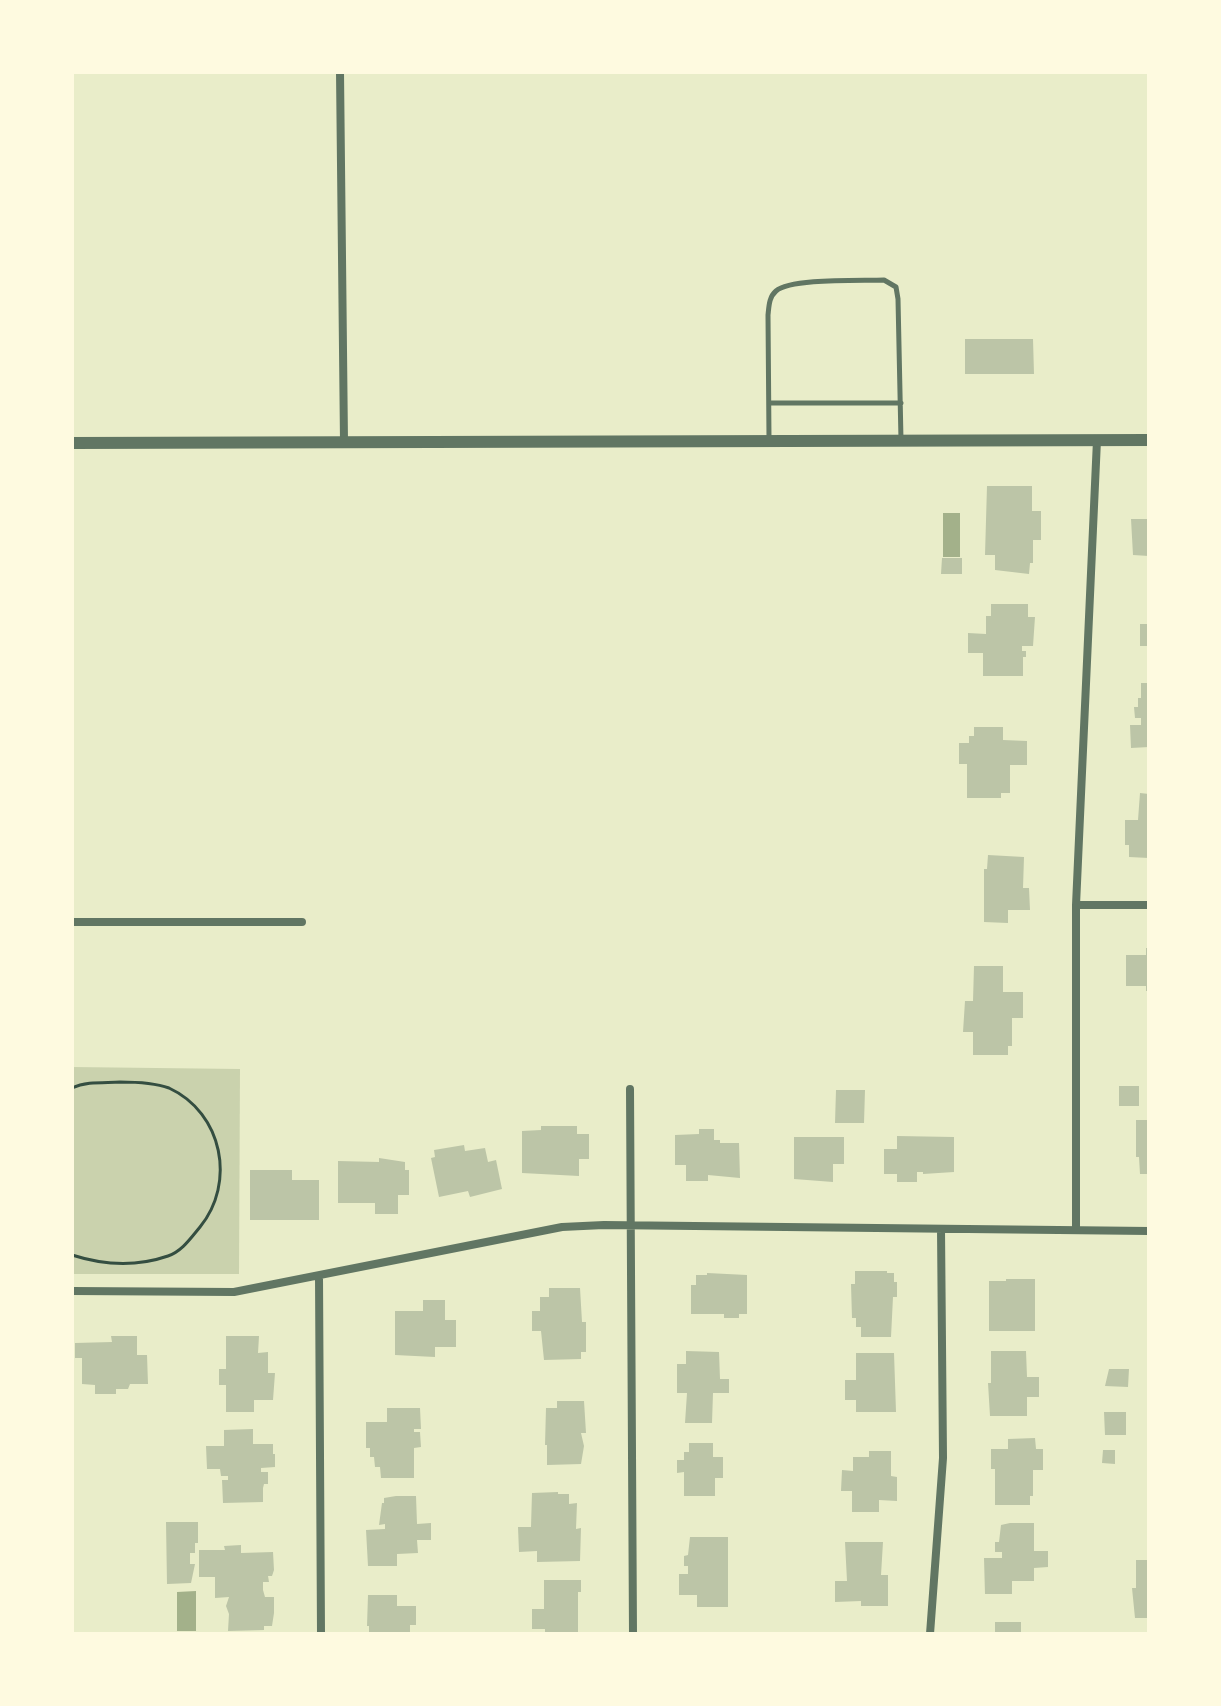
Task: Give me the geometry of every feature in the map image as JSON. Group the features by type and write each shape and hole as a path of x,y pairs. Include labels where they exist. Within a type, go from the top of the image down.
{"street":[{"path":"340,72 344,442"},
{"path":"1076,1230 1076,905 1097,440"},
{"path":"72,443 1149,440"},
{"path":"1076,905 1149,905"},
{"path":"72,922 302,922"},
{"path":"630,1089 633,1634"},
{"path":"72,1291 234,1292 562,1227 631,1225 1149,1231"},
{"path":"930,1634 943,1458 941,1229"},
{"path":"319,1276 321,1634"}],"lane":[{"path":"769,441 770,299 777,290 791,284 884,280 896,287 898,299 901,441"},
{"path":"769,403 901,403"}],"path":[{"path":"72,1088 81,1084 131,1082 167,1088 192,1104 213,1133 221,1158 221,1182 209,1215 184,1246 169,1256 128,1264 97,1263 72,1255"}],"shaded area":[{"path":"943,513 960,513 960,557 943,557"},
{"path":"72,1067 240,1069 239,1274 72,1274"},
{"path":"196,1591 196,1631 177,1631 177,1592"}],"building":[{"path":"965,339 1033,339 1034,374 965,374"},
{"path":"987,486 1032,486 1032,511 1041,511 1041,540 1033,540 1033,563 1030,563 1029,574 995,570 995,555 985,555"},
{"path":"1131,519 1149,519 1149,556 1133,555"},
{"path":"942,558 962,558 962,574 941,574"},
{"path":"991,604 1028,604 1028,617 1035,617 1033,646 1022,646 1022,651 1026,651 1023,676 983,676 983,653 968,653 968,633 986,634 986,616 991,616"},
{"path":"1140,624 1149,624 1149,646 1140,646"},
{"path":"1141,683 1149,683 1149,747 1131,748 1130,725 1141,725 1141,718 1135,718 1134,707 1138,707 1138,698 1141,698"},
{"path":"974,727 1003,727 1003,740 1027,741 1027,765 1010,765 1010,793 1001,793 1001,798 967,798 967,764 959,764 959,743 969,743 969,736 974,736"},
{"path":"1140,793 1149,794 1149,858 1129,857 1129,845 1125,845 1125,820 1138,820"},
{"path":"988,855 1024,857 1023,888 1029,888 1030,910 1008,910 1008,923 984,922 984,869 987,869"},
{"path":"1146,948 1149,948 1149,991 1146,991 1146,986 1126,986 1126,955 1146,955"},
{"path":"974,966 1003,966 1003,992 1023,992 1023,1018 1012,1018 1012,1046 1008,1046 1008,1055 973,1055 973,1032 963,1032 965,1001 973,1001"},
{"path":"1119,1086 1139,1086 1139,1106 1119,1106"},
{"path":"836,1090 865,1090 864,1123 835,1123"},
{"path":"1136,1120 1149,1120 1149,1174 1140,1174 1139,1157 1136,1157"},
{"path":"541,1126 577,1126 577,1134 589,1134 589,1159 579,1159 579,1176 522,1173 522,1131 541,1130"},
{"path":"699,1129 714,1129 714,1140 720,1140 720,1143 739,1143 740,1178 708,1175 708,1181 686,1181 686,1165 675,1165 675,1135 699,1134"},
{"path":"897,1136 954,1137 954,1172 917,1172 917,1182 897,1182 897,1174 884,1174 884,1149 897,1149"},
{"path":"794,1137 844,1137 844,1164 833,1164 833,1182 794,1179"},
{"path":"464,1145 465,1151 485,1148 488,1162 496,1160 502,1189 470,1197 468,1191 439,1197 431,1158 435,1157 434,1150"},
{"path":"379,1158 405,1162 405,1170 409,1170 409,1195 398,1195 398,1214 375,1214 375,1203 338,1203 338,1161 379,1162"},
{"path":"250,1170 292,1170 292,1180 319,1180 319,1220 250,1220"},
{"path":"855,1271 894,1273 897,1297 893,1297 891,1337 861,1337 861,1327 856,1327 856,1318 852,1318 851,1284 855,1284"},
{"path":"696,1275 747,1275 747,1314 739,1314 739,1318 724,1318 724,1314 691,1314 691,1285 696,1285"},
{"path":"1035,1279 1035,1331 989,1331 989,1281"},
{"path":"549,1288 580,1288 582,1322 586,1322 586,1352 581,1352 581,1359 544,1360 541,1331 532,1331 532,1311 540,1311 540,1297 549,1297"},
{"path":"423,1300 445,1300 445,1320 456,1320 456,1347 435,1347 435,1357 395,1355 395,1311 423,1311"},
{"path":"111,1336 137,1336 137,1355 147,1355 148,1384 130,1384 128,1389 116,1389 116,1394 95,1394 95,1385 82,1384 82,1358 75,1358 75,1343 112,1342"},
{"path":"226,1336 259,1336 258,1353 268,1352 268,1373 275,1373 273,1400 254,1400 254,1412 226,1412 226,1385 219,1385 219,1369 226,1369"},
{"path":"686,1351 719,1352 720,1379 729,1379 729,1393 713,1393 712,1423 685,1423 687,1393 677,1393 677,1364 686,1364"},
{"path":"991,1351 1026,1351 1027,1377 1039,1377 1039,1397 1027,1397 1027,1416 990,1416 988,1383 991,1383"},
{"path":"856,1353 894,1353 896,1412 856,1412 856,1400 845,1400 845,1380 856,1380"},
{"path":"1109,1369 1129,1369 1128,1387 1105,1386"},
{"path":"557,1401 584,1401 586,1433 581,1433 584,1446 581,1464 547,1465 546,1408 557,1408"},
{"path":"387,1408 420,1408 421,1429 414,1429 414,1432 420,1432 421,1447 414,1448 414,1478 381,1478 380,1467 375,1467 370,1448 366,1448 366,1422 387,1422"},
{"path":"1104,1412 1126,1412 1126,1435 1105,1435"},
{"path":"253,1429 253,1444 273,1444 275,1454 275,1467 261,1468 261,1472 268,1472 263,1502 223,1503 222,1480 228,1480 228,1476 221,1476 220,1469 207,1469 206,1446 224,1446 224,1430"},
{"path":"1035,1438 1036,1449 1043,1449 1043,1470 1033,1470 1030,1505 995,1505 995,1469 991,1469 991,1449 1008,1449 1008,1439"},
{"path":"689,1443 713,1443 713,1457 723,1457 723,1478 715,1478 715,1496 684,1496 684,1472 677,1473 677,1460 684,1460 684,1452 689,1452"},
{"path":"1103,1450 1115,1450 1115,1464 1102,1463"},
{"path":"869,1451 891,1451 891,1476 897,1477 897,1501 879,1500 879,1512 852,1512 852,1491 841,1491 842,1470 853,1471 853,1457 869,1457"},
{"path":"532,1493 569,1494 569,1504 577,1503 576,1529 581,1528 580,1561 537,1562 537,1551 519,1552 518,1527 531,1527"},
{"path":"416,1496 417,1524 431,1523 431,1540 417,1540 418,1553 397,1554 397,1566 368,1566 366,1530 385,1529 385,1524 379,1525 382,1503 384,1498"},
{"path":"166,1522 198,1522 198,1543 195,1543 195,1553 190,1553 190,1564 195,1564 191,1583 167,1584"},
{"path":"1034,1523 1034,1551 1048,1551 1048,1567 1034,1568 1034,1581 1012,1581 1012,1594 985,1594 984,1558 1002,1558 1002,1552 995,1552 995,1542 999,1542 1001,1525"},
{"path":"690,1537 728,1537 728,1607 697,1607 697,1595 679,1595 679,1574 688,1574 684,1556 688,1555"},
{"path":"845,1542 883,1542 881,1575 888,1575 888,1606 861,1606 861,1601 835,1602 835,1581 847,1581"},
{"path":"241,1545 241,1553 273,1552 274,1570 272,1576 268,1576 269,1582 263,1582 263,1590 265,1597 274,1597 274,1613 272,1626 264,1626 264,1630 228,1631 226,1606 229,1597 215,1598 215,1577 199,1577 199,1550 225,1550 224,1546"},
{"path":"1136,1560 1149,1560 1149,1618 1135,1618 1132,1588 1136,1588"},
{"path":"544,1580 581,1580 578,1634 545,1634 545,1629 532,1629 532,1609 544,1609"},
{"path":"368,1595 397,1595 397,1606 416,1606 416,1625 410,1625 410,1634 369,1634"},
{"path":"995,1622 1021,1622 1021,1634 995,1634"}]}
